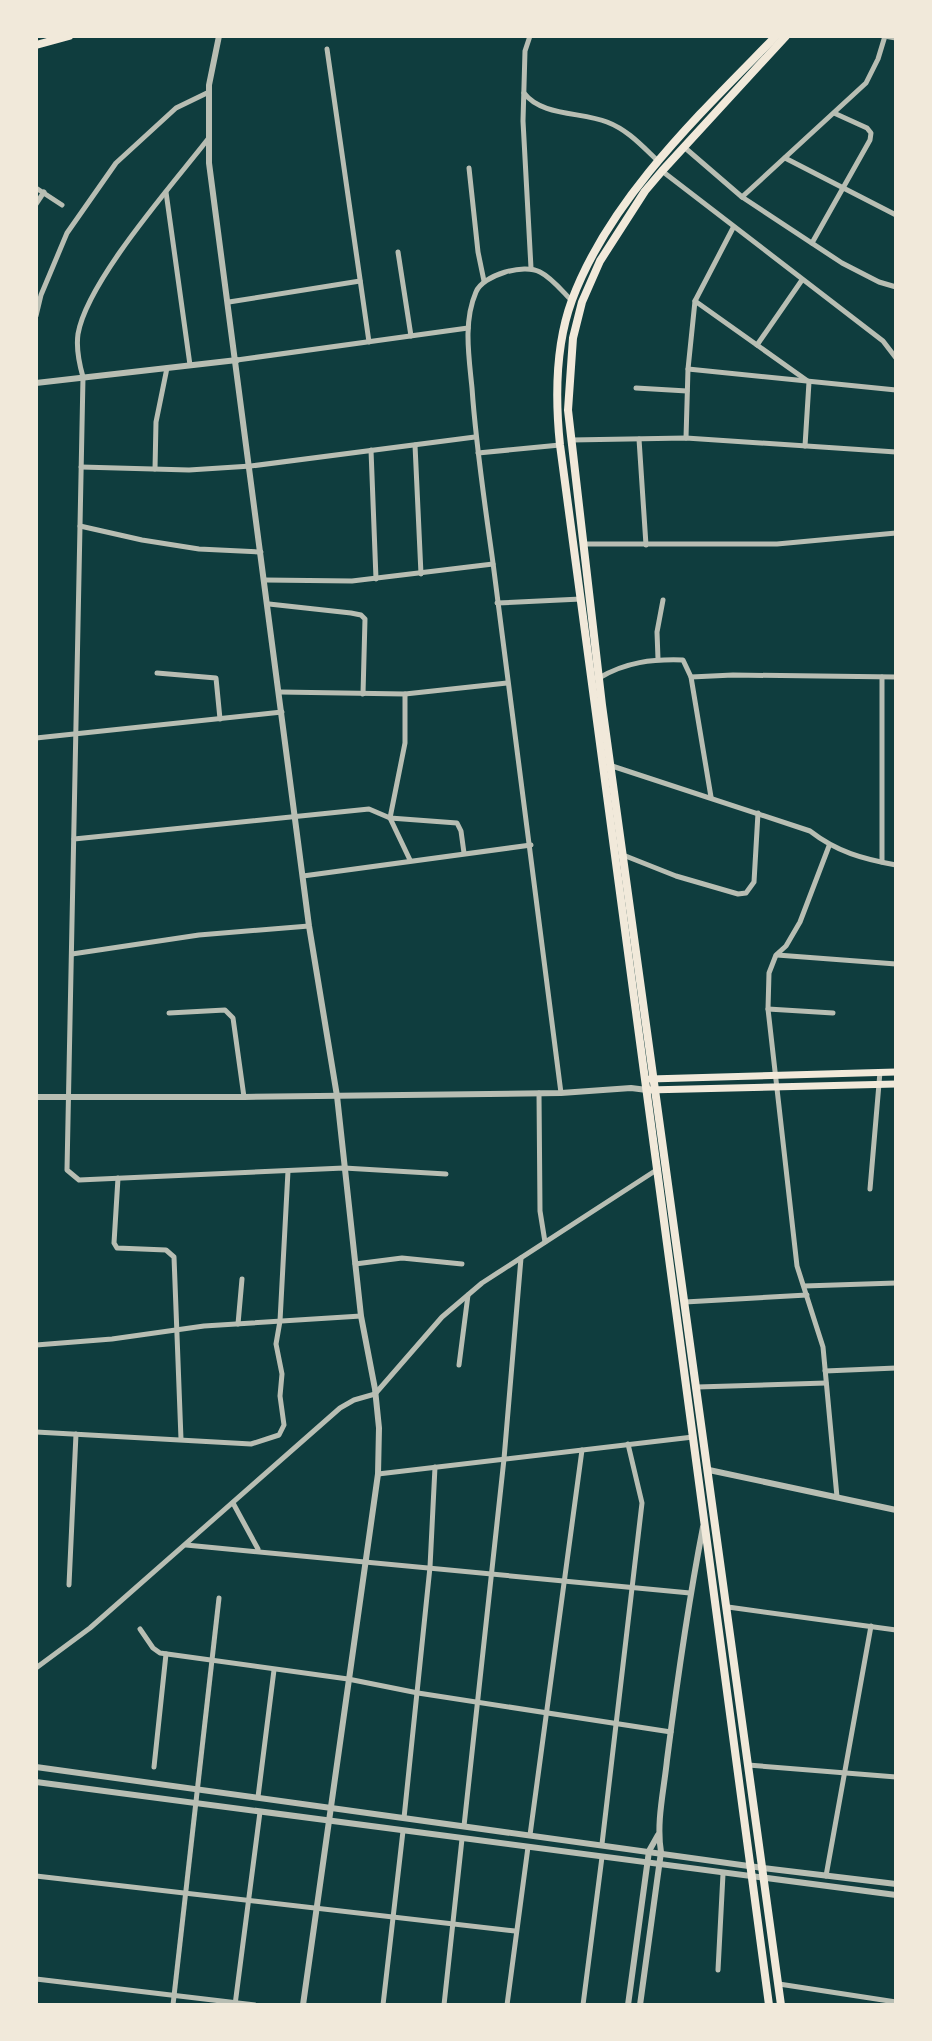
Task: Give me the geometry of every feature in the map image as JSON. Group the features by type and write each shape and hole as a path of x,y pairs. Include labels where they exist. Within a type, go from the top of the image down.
{"main road":[{"path":"36,45 69,36"},
{"path":"650,1078 560,445 557,381 562,340 572,301 596,250 675,138 775,36"},
{"path":"769,2005 703,1527 658,1169 650,1078 570,440 568,379 573,338 582,302 600,261 645,191 786,36"},
{"path":"650,1078 896,1072"},
{"path":"651,1090 896,1084"},
{"path":"651,1090 709,1470 781,2005"}],"street":[{"path":"219,36 209,92 208,139 309,926 337,1096 361,1316 379,1428 378,1474 303,2005"},
{"path":"530,36 525,51 524,148 531,268"},
{"path":"742,197 866,83 878,59 884,36 896,38"},
{"path":"327,49 369,342"},
{"path":"36,316 41,295 67,233 116,163 176,108 209,92"},
{"path":"524,93 542,107 585,115 625,130 658,161"},
{"path":"812,243 870,140 871,133 867,128 834,113"},
{"path":"208,139 131,237 85,310 78,335 83,377 67,1170 79,1180 344,1168 446,1174"},
{"path":"683,146 742,197 842,263 896,287"},
{"path":"785,158 896,215"},
{"path":"469,168 484,281"},
{"path":"662,171 883,341 896,358"},
{"path":"36,188 62,205"},
{"path":"36,204 44,192"},
{"path":"166,192 190,365"},
{"path":"686,438 688,369 695,301 733,228"},
{"path":"398,252 411,336"},
{"path":"561,1093 531,845 475,437 468,328 476,290 484,281 501,273 531,268 542,272 572,301"},
{"path":"757,345 802,280"},
{"path":"229,302 360,281"},
{"path":"695,301 809,382"},
{"path":"36,383 237,360 468,328"},
{"path":"155,469 156,422 167,368"},
{"path":"688,369 896,390"},
{"path":"805,446 809,382"},
{"path":"636,388 687,391"},
{"path":"81,467 189,470 251,466 475,437"},
{"path":"570,440 686,438 896,452"},
{"path":"639,439 646,545"},
{"path":"415,445 421,574"},
{"path":"478,453 560,445"},
{"path":"371,450 376,579"},
{"path":"80,526 199,549 262,552"},
{"path":"585,544 777,544 896,533"},
{"path":"265,580 376,579 493,564"},
{"path":"497,603 582,598"},
{"path":"658,659 657,632 663,600"},
{"path":"269,604 361,615 365,619 363,694"},
{"path":"599,678 626,665 658,659 683,660 691,677 711,797"},
{"path":"157,673 216,678 220,719"},
{"path":"691,677 896,677"},
{"path":"882,677 882,862"},
{"path":"280,692 405,694 507,683"},
{"path":"405,694 405,743 390,818 410,860"},
{"path":"36,738 282,712"},
{"path":"611,765 810,831 829,846 855,857 896,865"},
{"path":"74,839 369,809 390,818 457,823 464,853"},
{"path":"623,855 676,876 738,894 746,893 754,882 758,813"},
{"path":"303,876 531,845"},
{"path":"829,846 800,922 786,946 776,955 769,973 768,1009 797,1266 823,1347 837,1497"},
{"path":"72,954 199,935 309,926"},
{"path":"776,955 896,964"},
{"path":"768,1009 833,1013"},
{"path":"169,1013 229,1012 233,1018 244,1097"},
{"path":"870,1189 880,1072"},
{"path":"631,1088 650,1078"},
{"path":"36,1097 337,1096 651,1090"},
{"path":"539,1093 540,1211 545,1242"},
{"path":"36,1668 90,1628 340,1408 375,1392 442,1317 468,1295 658,1169"},
{"path":"36,1432 251,1444 279,1435 284,1425 280,1396 282,1374 276,1356 288,1171"},
{"path":"118,1178 114,1243 117,1248 166,1250 174,1257 181,1439"},
{"path":"464,1826 504,1459 521,1257"},
{"path":"355,1264 402,1258 462,1264"},
{"path":"238,1324 242,1279"},
{"path":"804,1286 896,1283"},
{"path":"459,1365 468,1295"},
{"path":"685,1302 807,1295"},
{"path":"36,1345 238,1324 361,1316"},
{"path":"825,1371 896,1368"},
{"path":"697,1387 826,1383"},
{"path":"69,1585 76,1434"},
{"path":"378,1474 693,1437"},
{"path":"602,1844 642,1503 628,1444"},
{"path":"530,1835 582,1450"},
{"path":"404,1818 430,1567 435,1467"},
{"path":"709,1470 896,1510"},
{"path":"233,1503 258,1550"},
{"path":"640,2005 660,1865 658,1835 671,1732 690,1593 703,1527"},
{"path":"185,1545 690,1593"},
{"path":"173,2005 219,1598"},
{"path":"728,1607 896,1630"},
{"path":"826,1876 871,1626"},
{"path":"140,1629 153,1648 166,1654 348,1679 418,1693 671,1732"},
{"path":"154,1767 166,1654"},
{"path":"258,1797 274,1670"},
{"path":"748,1765 896,1777"},
{"path":"36,1767 751,1867 896,1884"},
{"path":"36,1782 896,1895"},
{"path":"236,2004 260,1812"},
{"path":"383,2005 403,1831"},
{"path":"628,2005 649,1851 658,1835"},
{"path":"444,2005 462,1839"},
{"path":"507,2005 528,1847"},
{"path":"583,2005 602,1857"},
{"path":"718,1970 723,1874"},
{"path":"36,1876 515,1931"},
{"path":"36,1979 255,2005"},
{"path":"779,1984 896,2002"}]}
